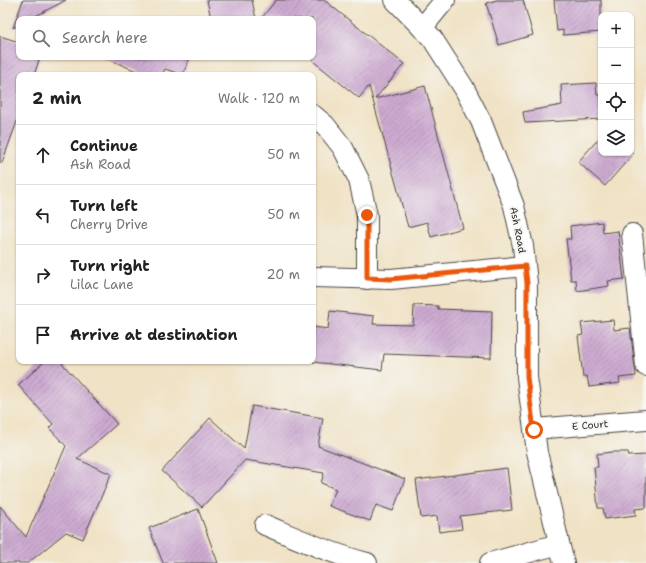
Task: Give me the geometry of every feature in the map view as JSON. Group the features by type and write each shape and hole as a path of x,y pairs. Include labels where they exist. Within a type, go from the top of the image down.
{"street":[{"name":"Ash Road","path":"395,0 432,38 464,88 481,121 514,206 523,246 527,283 527,377 537,452 562,554"},
{"path":"422,28 446,0"},
{"path":"316,118 325,125 343,148 359,180 367,215 367,278"},
{"path":"632,234 643,316 646,366"},
{"path":"316,278 391,279 525,266"},
{"name":"E Court","path":"534,430 646,420"},
{"path":"265,525 302,541 351,559 367,563"},
{"path":"490,563 562,554"}],"building":[{"path":"23,0 66,0 36,16 17,16"},
{"path":"207,0 252,0 255,16 210,16"},
{"path":"276,0 324,0 404,64 375,99 425,86 463,228 431,237 427,222 408,227 369,86 359,98 313,61 316,60 316,16 263,16"},
{"path":"497,0 523,0 533,35 499,45 486,3"},
{"path":"554,0 601,0 601,12 598,12 598,32 563,35 563,30 557,31"},
{"path":"16,20 16,26 13,28"},
{"path":"0,36 16,41 16,60 39,60 35,72 16,72 16,124 2,163 0,162"},
{"path":"110,60 189,60 184,72 174,72 165,69 164,72 139,72"},
{"path":"596,83 598,95 598,119 525,123 523,112 562,105 561,85"},
{"path":"598,139 598,156 631,156 605,186 578,162"},
{"path":"602,222 603,233 618,231 624,279 608,281 609,286 577,291 576,280 571,280 566,239 571,239 570,226"},
{"path":"414,305 438,306 438,309 492,311 491,358 384,354 382,370 316,362 316,327 328,329 330,311 374,316 373,324 413,325"},
{"path":"613,320 614,330 630,328 636,376 619,378 620,383 589,387 587,376 583,377 578,336 583,335 581,323"},
{"path":"42,364 63,364 117,424 77,459 111,474 83,539 66,532 28,563 0,563 0,506 26,537 66,446 49,428 53,424 18,385"},
{"path":"252,406 323,418 318,446 405,479 393,511 376,505 370,521 329,506 336,489 321,483 324,473 245,460 202,507 162,471 210,418 244,449"},
{"path":"628,452 629,456 646,455 646,508 635,509 636,515 605,519 603,508 598,508 594,467 598,467 597,454"},
{"path":"507,468 512,510 460,516 462,529 439,532 437,516 421,518 416,480"},
{"path":"198,509 218,563 163,563 149,528"}],"route":[{"path":"367,215 367,278 391,279 525,266 527,283 527,377 534,430"}]}
